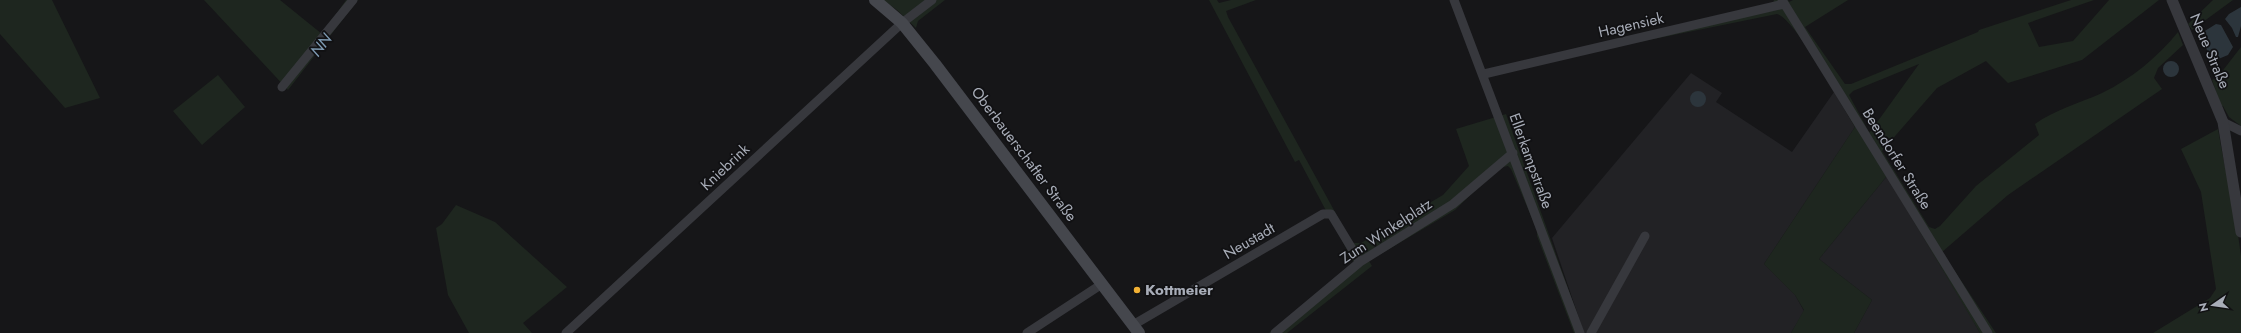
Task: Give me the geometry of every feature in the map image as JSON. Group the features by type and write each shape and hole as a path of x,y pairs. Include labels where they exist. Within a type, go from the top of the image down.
{"main road":[{"name":"Oberbauerschafter Straße","path":"875,0 902,22 1136,329"}],"street":[{"path":"282,88 353,0"},
{"name":"Kniebrink","path":"566,333 902,22 932,0"},
{"name":"Ellerkampstraße","path":"1454,0 1484,74 1580,333"},
{"name":"Neue Straße","path":"2172,0 2223,122 2241,232"},
{"name":"Hagensiek","path":"1484,74 1783,2"},
{"name":"Beendorfer Straße","path":"1783,2 1988,333"},
{"path":"2223,122 2241,132"},
{"name":"Zum Winkelplatz","path":"1275,333 1360,262 1453,204 1513,153"},
{"name":"Neustadt","path":"1136,329 1323,214 1331,214 1360,262"},
{"path":"1591,333 1645,236"},
{"path":"1027,333 1102,284"}],"shaded area":[{"path":"0,0 52,0 100,98 65,108 0,34"},
{"path":"204,0 280,0 322,34 346,0 358,0 288,90"},
{"path":"883,0 945,0 918,21 916,28 897,10"},
{"path":"1209,0 1217,0 1219,3 1231,0 1256,0 1226,11 1228,17 1352,243 1361,243 1443,195 1469,166 1456,129 1506,114 1584,333 1574,333 1537,236 1537,230 1511,169 1508,166 1503,167 1493,173 1455,210 1369,261 1372,266 1287,333 1269,333 1354,263 1299,160 1295,162"},
{"path":"1774,0 1788,0 1789,2 1793,0 1848,0 1805,27 1845,84 1851,84 1978,32 1979,30 2071,0 2094,0 2028,23 2039,47 2073,41 2109,0 2159,0 2082,60 2008,83 1986,61 1937,88 1882,151 1929,227 1935,229 1940,226 1976,186 2039,135 2035,124 2067,107 2102,93 2134,74 2153,59 2178,32 2183,45 2158,68 2154,78 2162,89 2008,195 1942,252 1996,333 1980,333 1887,176 1819,259 1872,300 1854,333 1791,333 1804,310 1795,295 1764,264 1855,127 1830,83 1806,46 1785,19 1777,14 1639,42 1773,3","holes":["1919,64 1870,132 1849,95 1853,91"]},
{"path":"2213,0 2233,0 2192,30 2188,24"},
{"path":"2241,7 2241,26 2238,37 2236,37 2232,28 2225,19 2229,14"},
{"path":"2216,24 2221,25 2233,47 2228,55 2216,60 2210,57 2200,34"},
{"path":"2241,47 2241,126 2229,117 2223,106 2221,106 2212,80 2217,78"},
{"path":"2171,61 2178,66 2179,69 2174,76 2171,77 2164,72 2163,69 2168,62"},
{"path":"1691,73 1722,93 1716,102 1792,152 1834,92 1855,127 1764,264 1795,295 1804,311 1791,333 1584,333 1552,238"},
{"path":"218,75 245,107 202,145 173,111"},
{"path":"1695,91 1701,91 1706,96 1704,105 1701,107 1695,107 1690,102 1690,96"},
{"path":"2218,129 2241,256 2241,333 2153,333 2210,298 2216,289 2201,192 2181,149"},
{"path":"1887,176 1927,240 1980,333 1854,333 1872,300 1819,259"},
{"path":"456,205 495,222 567,287 523,323 532,333 469,333 448,295 436,228 442,224"}],"place":[{"name":"Kottmeier","path":"1137,290"}],"water label":[{"name":"NN","path":"321,45"}]}
